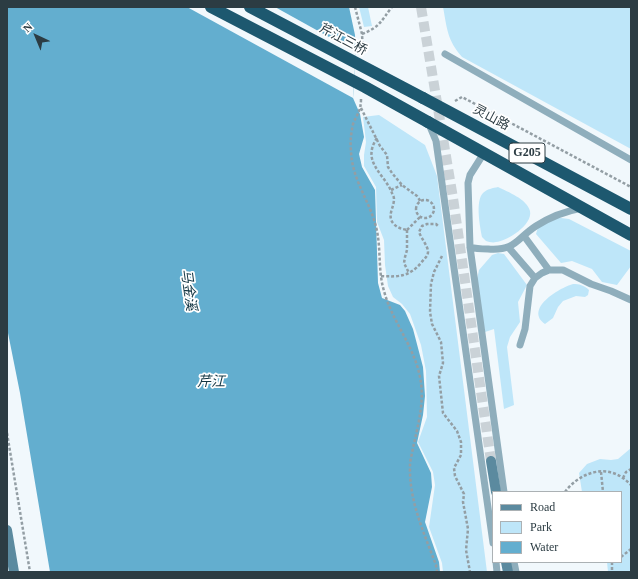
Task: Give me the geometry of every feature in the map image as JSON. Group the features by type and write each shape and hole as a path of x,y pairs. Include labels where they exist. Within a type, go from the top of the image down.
{"highway":[{"path":"211,7 365,87 631,235"},
{"name":"芹江三桥","path":"250,7 423,98"},
{"name":"灵山路","path":"423,98 631,209"}],"street":[{"path":"491,461 496,491"},
{"path":"7,530 14,572"}],"lane":[{"path":"445,54 631,160"},
{"path":"428,122 436,141 492,536"},
{"path":"484,153 470,175 468,183 470,247 504,491"},
{"path":"470,247 475,249 499,250 509,248 544,222 569,210 582,208"},
{"path":"524,236 549,270"},
{"path":"509,248 535,278"},
{"path":"520,345 525,329 530,286 535,278 549,270 563,270 591,284 631,300"}],"path":[{"path":"362,34 372,30 381,23 392,7"},
{"path":"450,103 462,97 631,187"},
{"path":"421,202 417,196 402,185 388,167 387,155 380,146 361,108 354,124 351,139 353,170 372,213 377,231 381,276 387,298 393,314 408,343 420,377 422,404 410,466 412,491 415,508 436,565 437,572"},
{"path":"377,138 372,144 371,154 378,172 388,184 394,199 390,214 392,222 397,228 407,230"},
{"path":"391,190 402,185"},
{"path":"427,201 432,203 434,209 430,216 425,218 420,217 416,210 417,205 421,202 427,201"},
{"path":"430,216 446,233 450,234"},
{"path":"409,273 404,263 404,257 408,250 407,230 420,217"},
{"path":"381,276 398,277 414,271 428,255 428,250 419,232 422,226 427,224 436,224"},
{"path":"445,252 434,272 431,284 430,312 432,324 441,342 443,363 439,376 443,413 457,431 461,442 461,455 454,468 455,476 464,494 463,502 468,529 466,550 470,572"},
{"path":"7,433 30,572"},
{"path":"623,478 626,472 631,469"},
{"path":"601,472 603,491"},
{"path":"566,491 571,484 583,476 601,472 612,472 623,478 631,485"},
{"path":"622,556 631,550"}],"green space":[{"path":"359,7 368,7 372,26 364,27"},
{"path":"443,7 631,7 631,149 462,57 450,39"},
{"path":"379,115 425,145 437,176 487,572 443,572 442,563 429,527 435,485 433,472 418,442 427,417 426,371 421,345 410,314 402,304 393,297 388,286 384,240 377,222 376,187 364,166 366,142 363,117"},
{"path":"498,187 521,199 528,207 530,216 528,222 523,227 506,239 491,242 486,241 482,237 479,202 483,193"},
{"path":"553,217 569,219 631,251 631,266 617,285 602,282 592,269 572,261 561,263 536,234 539,224"},
{"path":"498,253 504,254 527,285 518,302 520,322 510,337 507,347 514,405 504,409 494,329 485,332 476,284 479,270 492,255"},
{"path":"573,284 581,285 587,288 589,290 588,295 585,297 576,296 563,301 558,307 553,318 545,324 540,318 539,312 541,306 552,294"},
{"path":"631,448 631,572 608,572 607,563 622,563 622,491 582,491 579,473 587,464 600,459 618,459"}],"water":[{"name":"芹江","path":"7,7 349,7 355,35 356,52 353,98 360,114 364,137 359,154 362,167 375,190 378,283 382,298 400,305 405,311 413,329 423,367 425,396 423,415 417,443 431,473 432,487 425,522 439,562 440,572 50,572 20,393 7,328"}],"pier":[{"path":"187,7 275,7 356,52 353,98"}],"tunnel":[{"path":"421,7 453,198 491,461"}],"water label":[{"name":"马金溪","path":"188,290"}]}
